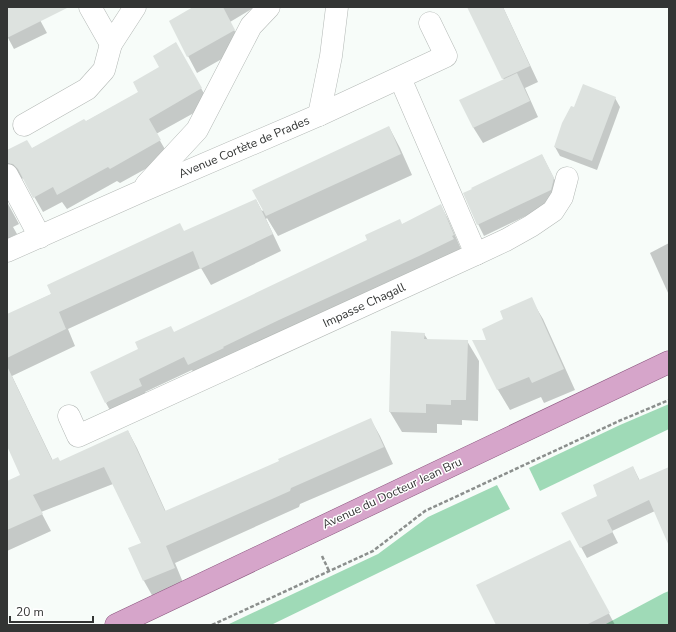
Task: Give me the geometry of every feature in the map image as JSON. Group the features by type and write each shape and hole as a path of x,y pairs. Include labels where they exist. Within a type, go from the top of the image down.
{"main road":[{"name":"Avenue du Docteur Jean Bru","path":"116,625 669,362"}],"lane":[{"path":"90,7 111,44"},
{"path":"24,125 87,89 104,70 111,44 135,7"},
{"path":"142,191 197,130 252,26 269,7"},
{"path":"319,115 331,56 337,7"},
{"name":"Avenue Cortète de Prades","path":"7,252 142,191 319,115 446,56 430,23"},
{"path":"400,78 476,254"},
{"path":"7,175 40,237"},
{"name":"Impasse Chagall","path":"69,416 78,436 506,240 531,226 553,211 562,197 568,178"}],"path":[{"path":"212,625 373,551 426,511 619,421 669,400"},
{"path":"321,552 329,571"}],"green space":[{"path":"669,404 669,429 540,491 529,468 620,425"},
{"path":"497,485 510,509 271,625 227,625 378,554 428,517"},
{"path":"669,591 669,625 604,625 664,593"}],"building":[{"path":"7,7 69,7 7,38"},
{"path":"193,7 223,7 235,30 187,57 169,21"},
{"path":"467,7 503,7 530,66 502,79"},
{"path":"176,42 202,88 149,119 161,140 110,169 108,167 57,195 53,187 33,198 18,169 13,164 7,163 7,150 27,140 32,148 84,119 86,121 138,92 133,82 159,67 153,56"},
{"path":"517,73 530,101 473,128 459,100"},
{"path":"583,84 616,97 592,161 554,147 562,123 571,106 574,107"},
{"path":"389,126 401,154 266,216 252,190"},
{"path":"542,154 554,178 551,190 477,225 463,193"},
{"path":"256,199 273,234 200,269 193,251 59,312 66,329 7,358 7,314 51,294 47,285 180,223 184,231"},
{"path":"441,204 454,235 452,236 454,239 279,320 188,365 184,357 139,379 142,386 105,403 90,372 138,349 135,342 171,326 174,332 367,240 365,235 400,219 402,224"},
{"path":"532,297 564,369 532,383 529,377 497,390 472,340 486,340 482,329 503,319 500,311"},
{"path":"391,331 425,333 424,339 468,340 466,400 451,400 451,405 426,404 426,413 389,412"},
{"path":"7,366 52,460 58,457 60,461 128,430 165,511 279,461 278,459 371,418 384,447 166,546 175,568 143,581 128,548 141,543 104,467 33,495 43,514 7,530 7,481 20,475 7,446"},
{"path":"633,466 639,480 669,467 669,546 649,500 607,520 613,532 580,548 561,513 597,496 593,485"},
{"path":"570,540 610,613 586,625 496,625 476,585"}]}
